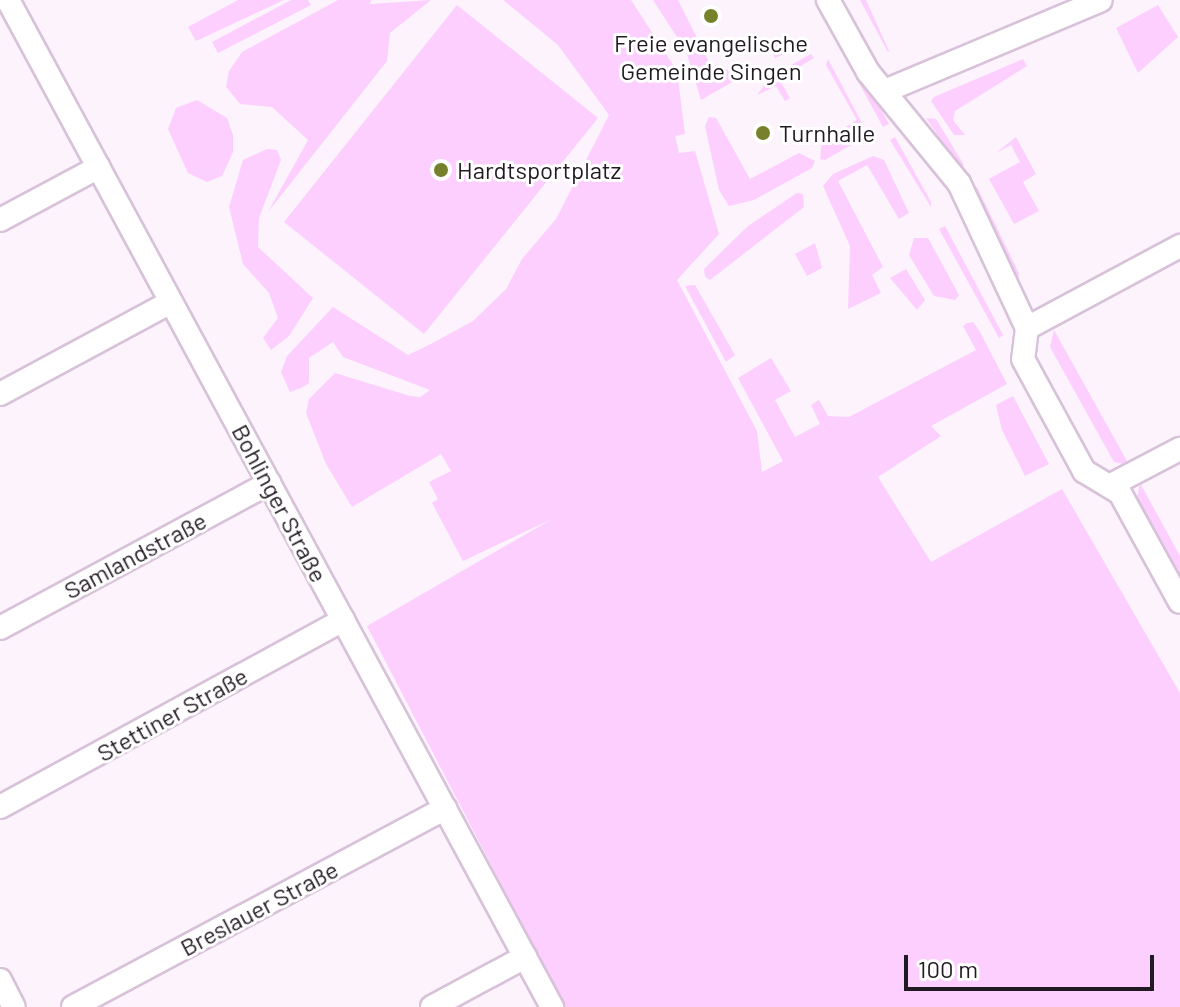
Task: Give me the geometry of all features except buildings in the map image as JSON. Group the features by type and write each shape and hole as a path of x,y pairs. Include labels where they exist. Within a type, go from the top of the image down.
{"street":[{"name":"Bohlinger Straße","path":"8,0 552,1007"},
{"path":"828,0 868,72 948,164 1027,328 1023,359 1084,471 1111,485 1180,602"},
{"path":"885,91 1101,0"},
{"path":"0,220 99,167"},
{"path":"1027,328 1180,246"},
{"path":"0,394 171,302"},
{"path":"1111,485 1180,449"},
{"name":"Samlandstraße","path":"0,628 269,483"},
{"name":"Stettiner Straße","path":"0,807 343,620"},
{"name":"Breslauer Straße","path":"73,1007 445,808"},
{"path":"432,1007 525,957"},
{"path":"0,980 14,1007"}],"shaded area":[{"path":"238,0 284,0 196,41 188,27"},
{"path":"291,0 308,0 311,5 218,53 212,42"},
{"path":"338,0 371,0 370,4 431,0 390,33 387,61 268,212 308,140 272,107 240,104 226,87 229,71 242,52"},
{"path":"503,0 631,0 677,71 685,134 675,136 679,153 695,151 719,234 677,280 757,431 762,472 783,461 738,378 771,358 791,391 775,400 795,437 820,424 811,405 819,400 828,416 849,417 976,350 963,326 967,323 973,322 980,332 1007,384 931,426 941,436 878,477 931,562 1062,489 1180,693 1180,1007 565,1007 367,626 552,519 463,561 432,503 438,499 429,482 451,471 441,454 352,507 326,464 306,413 309,399 335,373 410,396 420,397 430,390 343,357 333,342 309,358 309,383 301,388 290,392 281,372 287,356 333,307 408,355 473,321 506,289 522,259 556,219 609,115 558,45"},
{"path":"653,0 678,0 715,74 727,69 734,81 701,100 686,51"},
{"path":"860,0 866,0 888,52"},
{"name":"Hardtsportplatz","path":"457,5 598,118 424,334 284,222"},
{"path":"1158,5 1178,37 1138,73 1116,28"},
{"path":"788,36 795,49 775,58 770,49 760,54"},
{"path":"846,47 889,124 883,127 841,50"},
{"path":"811,54 814,58 779,79 790,98 785,101 776,86 757,95 771,76"},
{"path":"828,59 864,127 858,141 825,160 820,159 822,141 857,120 826,65"},
{"path":"1023,59 1027,66 955,111 953,120 965,135 954,135 931,101 934,97"},
{"path":"197,100 227,118 233,135 233,152 222,176 207,182 188,173 168,129 176,108"},
{"path":"709,117 716,118 750,179 799,153 815,161 812,168 754,200 729,206 719,190 705,126"},
{"path":"926,118 936,119 964,165 960,168"},
{"path":"895,137 931,202 931,207 890,140"},
{"path":"1016,137 1036,174 1023,182 1039,211 1014,224 989,179 1020,162 1011,145 996,153"},
{"path":"267,149 277,150 281,160 259,218 258,247 313,298 289,336 271,350 263,338 278,318 269,293 243,264 229,207 243,160"},
{"path":"873,156 884,160 909,213 899,219 867,165 838,181 883,267 872,275 881,293 848,309 850,246 823,186 833,174"},
{"path":"977,187 1019,273 1018,290 972,190"},
{"path":"797,193 803,194 804,207 710,280 705,277 704,269 748,226"},
{"path":"945,226 1003,335 999,338 939,229"},
{"path":"914,238 928,238 959,295 955,300 934,296 909,255"},
{"path":"815,243 822,268 807,276 795,254"},
{"path":"906,269 925,300 917,310 890,278"},
{"path":"695,285 735,355 726,362 685,286"},
{"path":"1054,330 1127,461 1123,464 1114,462 1050,347"},
{"path":"1013,396 1049,464 1025,476 1002,430 996,405"},
{"path":"1140,483 1180,556 1180,583 1136,503"}],"place":[{"name":"Freie evangelische Gemeinde Singen","path":"711,16"},
{"name":"Turnhalle","path":"763,133"},
{"name":"Hardtsportplatz","path":"441,170"}]}
